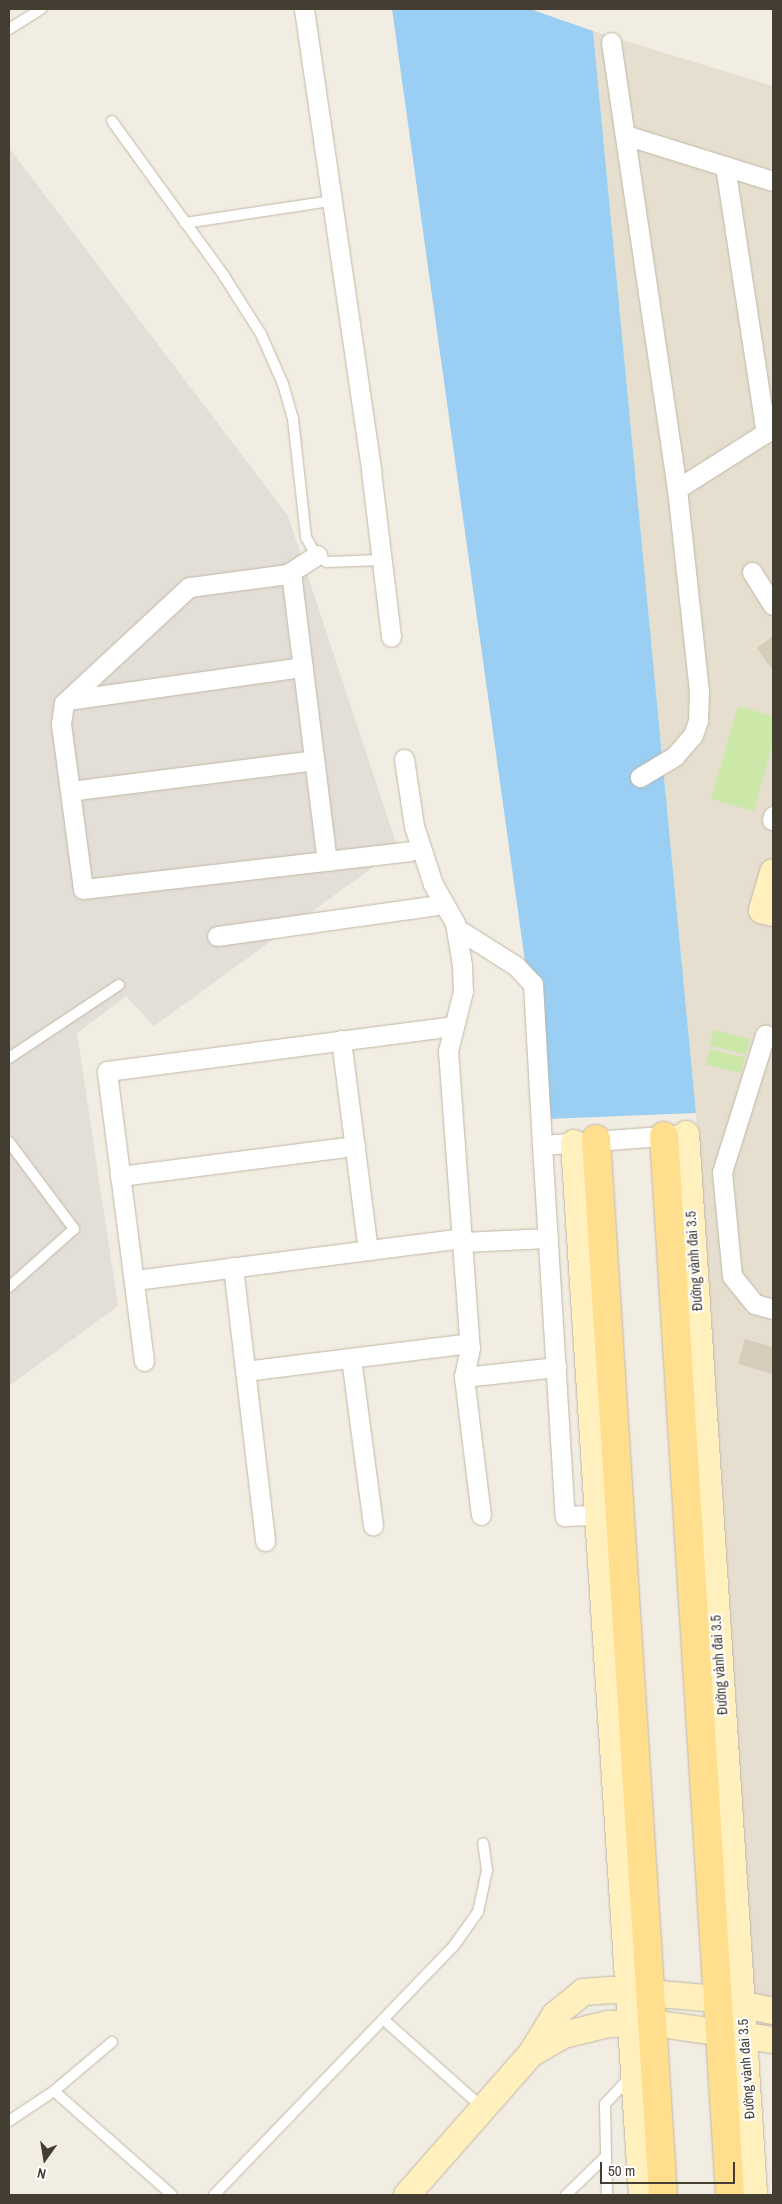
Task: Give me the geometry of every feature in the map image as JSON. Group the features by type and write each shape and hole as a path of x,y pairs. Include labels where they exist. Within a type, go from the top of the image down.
{"main road":[{"path":"773,872 762,910 773,913"},
{"name":"Đường vành đai 3.5","path":"675,1135 732,2032 754,2195"},
{"path":"585,1141 598,1515 640,1992"},
{"path":"585,1141 642,2024 663,2195"},
{"path":"407,2195 485,2110 531,2054 555,2015 583,1992 640,1992 730,2002 773,2011"},
{"path":"642,2024 634,2073 642,2195"},
{"path":"531,2054 563,2035 586,2027 642,2024 732,2032 773,2040"},
{"name":"Đường vành đai 3.5","path":"730,2195 732,2032"}],"street":[{"path":"304,9 382,560 391,637"},
{"path":"611,42 677,489 699,691 698,721 693,735 675,756 640,777"},
{"path":"625,136 773,181"},
{"path":"677,489 770,430 725,166"},
{"path":"317,555 291,573 189,587 62,706 61,724 83,889 410,851"},
{"path":"752,572 773,605"},
{"path":"291,573 327,860"},
{"path":"68,700 303,667"},
{"path":"404,759 414,826 433,884 456,928 463,991 448,1051 469,1343 464,1377 481,1515"},
{"path":"70,791 314,760"},
{"path":"217,936 444,904"},
{"path":"456,928 516,966 532,984 565,1516 598,1515"},
{"path":"144,1361 107,1071 453,1026"},
{"path":"773,1037 764,1034 722,1172 732,1276 755,1304 773,1309"},
{"path":"341,1040 368,1250"},
{"path":"542,1145 675,1135"},
{"path":"120,1176 354,1146"},
{"path":"135,1280 462,1240 548,1238"},
{"path":"233,1268 265,1541"},
{"path":"245,1371 469,1343"},
{"path":"351,1358 373,1526"},
{"path":"464,1377 556,1367"}],"lane":[{"path":"9,29 41,9"},
{"path":"112,122 185,223 261,334 283,384 293,419 306,537 317,555 327,562 382,560"},
{"path":"185,223 331,201"},
{"path":"9,1058 119,984"},
{"path":"9,1142 74,1229 9,1287"},
{"path":"214,2195 453,1947 478,1912 487,1870 483,1843"},
{"path":"383,2019 485,2110"},
{"path":"9,2122 54,2092 112,2042"},
{"path":"607,2195 604,2158 605,2104 634,2073"},
{"path":"54,2092 172,2195"},
{"path":"566,2195 604,2158"}],"shaded area":[{"path":"593,31 773,86 773,2053 756,2048 696,1113"},
{"path":"9,148 288,516 398,849 154,1026 126,996 77,1033 118,1306 9,1386"}],"green space":[{"path":"738,706 773,716 773,742 754,811 711,799"},
{"path":"714,1030 750,1039 746,1054 710,1046"},
{"path":"710,1049 745,1058 741,1073 706,1065"}],"water":[{"path":"392,9 530,9 593,31 696,1113 547,1119"}],"building":[{"path":"773,636 773,671 757,648"},
{"path":"745,1339 773,1347 773,1374 738,1364"}]}
